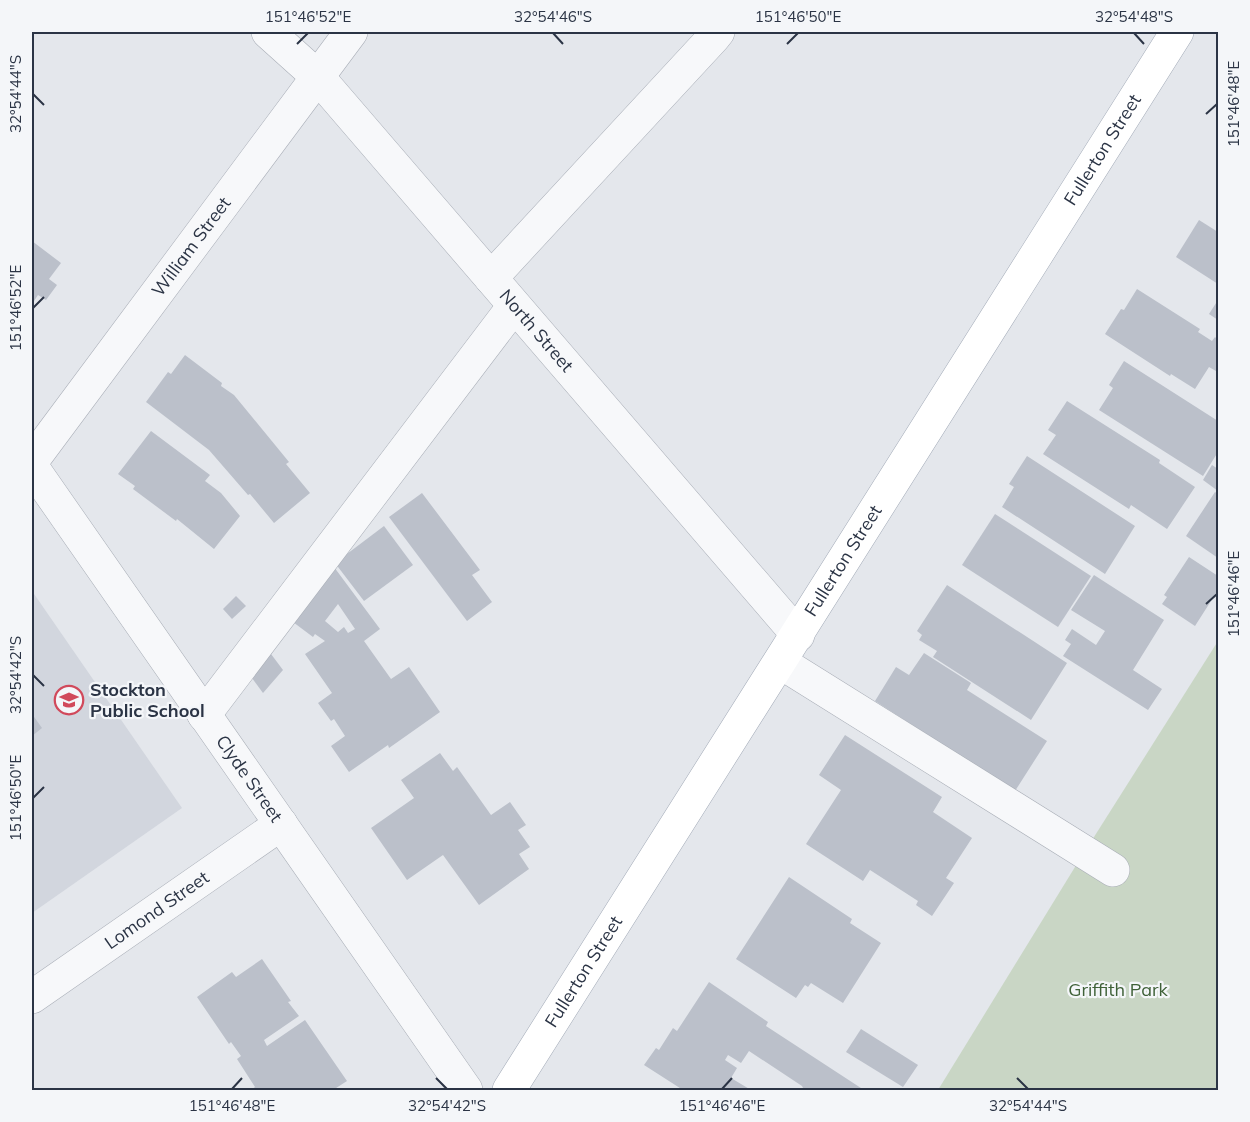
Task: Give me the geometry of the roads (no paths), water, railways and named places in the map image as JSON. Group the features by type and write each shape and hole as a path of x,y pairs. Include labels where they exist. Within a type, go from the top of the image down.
{"main road":[{"name":"Fullerton Street","path":"509,1090 1177,32"}],"street":[{"name":"North Street","path":"268,32 318,77 798,635"},
{"name":"William Street","path":"32,461 351,32"},
{"path":"491,278 718,32"},
{"path":"204,715 514,306"},
{"name":"Clyde Street","path":"32,467 466,1090"},
{"path":"780,662 1113,870"},
{"name":"Lomond Street","path":"32,997 281,824"}],"place":[{"name":"Stockton Public School","path":"69,700"}],"park label":[{"name":"Griffith Park","path":"1118,990"}]}
